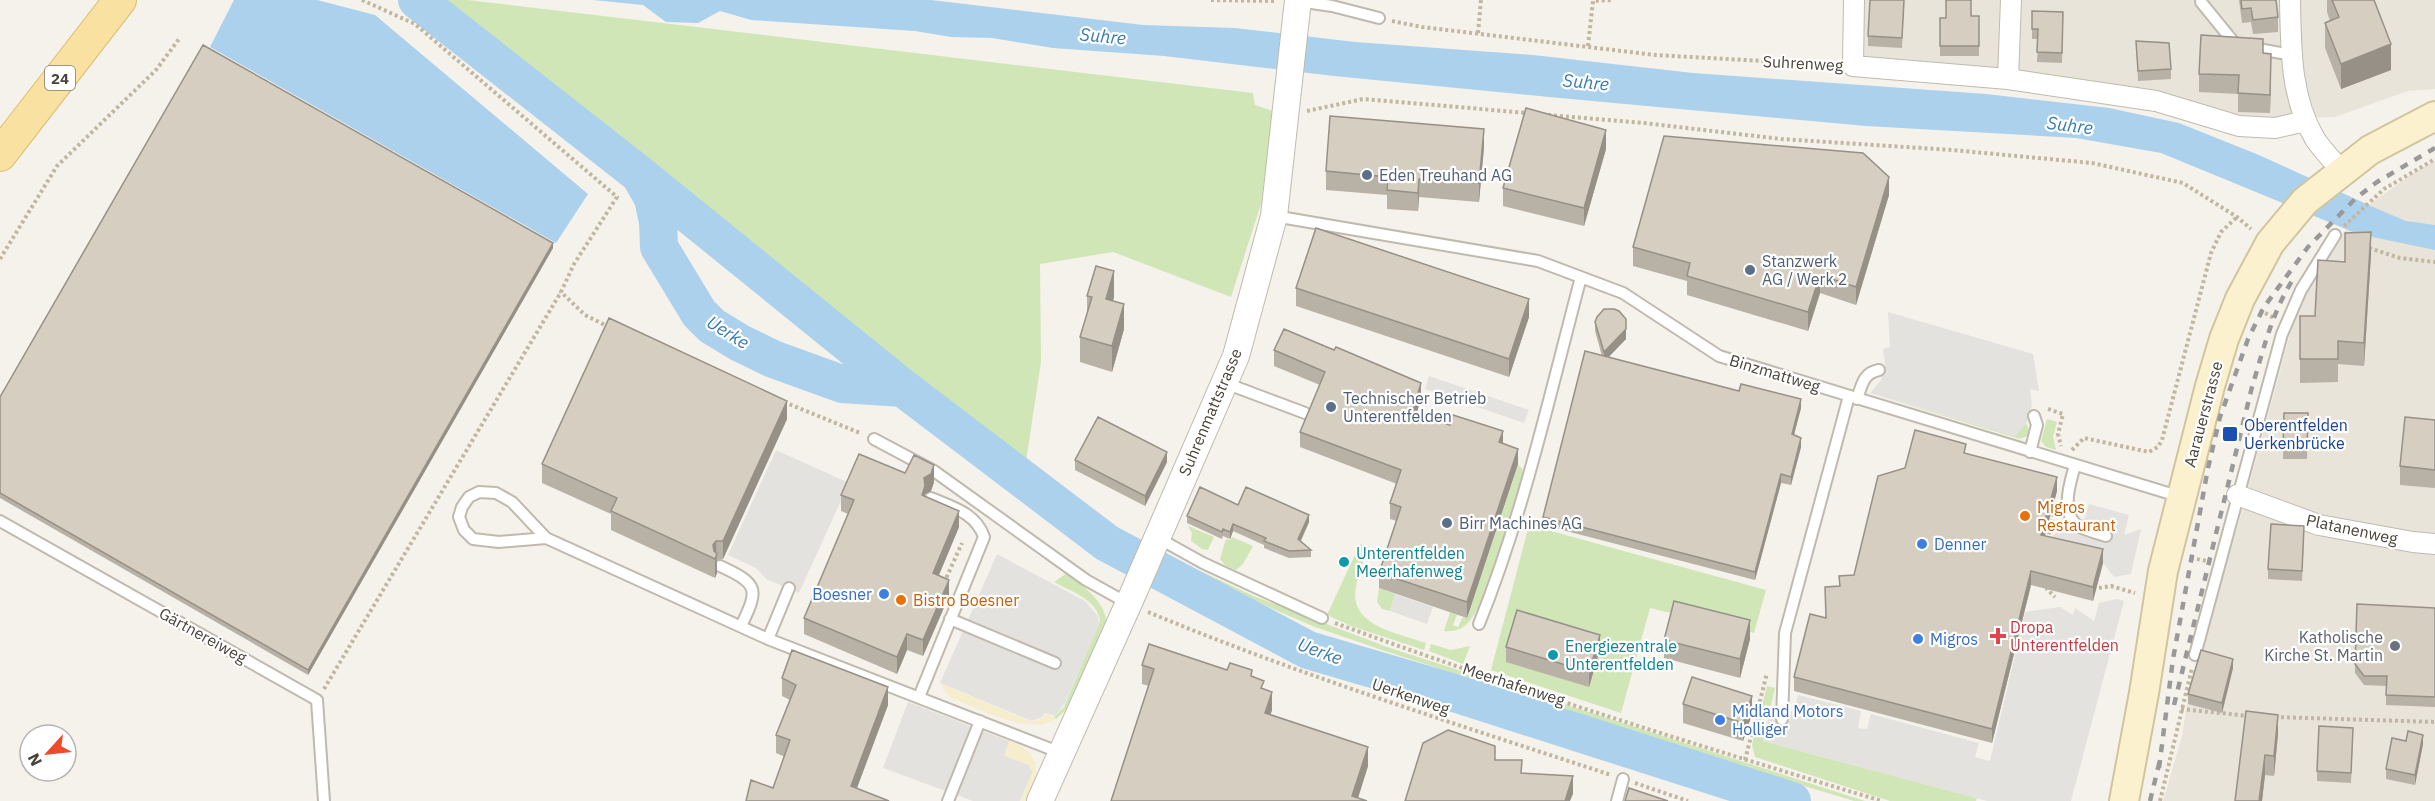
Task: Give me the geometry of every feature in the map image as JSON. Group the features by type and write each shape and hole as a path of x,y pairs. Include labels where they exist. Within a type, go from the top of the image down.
{"main road":[{"name":"24","path":"0,156 120,0"},
{"name":"Aarauerstrasse","path":"2124,801 2144,693 2160,584 2224,339 2240,299 2275,235 2305,201 2370,150 2435,116"}],"street":[{"path":"1853,66 1854,0"},
{"path":"2008,79 2011,0"},
{"path":"2290,0 2294,80 2306,121 2339,173"},
{"name":"Suhrenmattstrasse","path":"1040,801 1131,600 1236,356 1274,216 1298,6"},
{"name":"Suhrenweg","path":"1853,66 2008,79 2156,101 2239,126 2275,128 2306,121"},
{"name":"Platanenweg","path":"2237,495 2319,525 2413,542 2435,543"}],"lane":[{"path":"2201,2 2236,45 2292,55"},
{"path":"1298,6 1332,6 1379,18"},
{"name":"Binzmattweg","path":"1274,216 1538,261 1623,293 1719,356 2181,497"},
{"path":"2195,655 2282,334 2301,290 2334,236"},
{"path":"1479,624 1502,567 1528,486 1581,277"},
{"path":"1782,719 1785,633 1853,398 1865,376 1879,370"},
{"path":"1225,383 1305,412"},
{"path":"2030,452 2037,424 2034,416"},
{"path":"874,439 934,471 1086,580 1131,600"},
{"path":"2075,465 2066,500 2070,514 2078,526 2106,536"},
{"path":"546,538 499,542 473,538 464,530 459,518 462,507 469,497 479,492 496,493 512,502 546,538 768,639 1061,753"},
{"path":"919,697 984,537 981,528 965,513 932,498"},
{"name":"Gärtnereiweg","path":"0,521 317,700"},
{"path":"1155,542 1322,618"},
{"path":"720,567 738,575 752,586 753,603 741,626"},
{"path":"768,639 789,588"},
{"path":"950,620 1055,663"},
{"path":"317,700 324,801"},
{"path":"948,801 980,721"},
{"path":"1617,801 1623,779"}],"path":[{"path":"317,700 561,292 574,264 617,197 415,24 362,0"},
{"path":"1211,0 1298,6"},
{"path":"1478,33 1481,0"},
{"path":"1588,46 1593,1 1611,0"},
{"name":"Suhrenweg","path":"1379,18 1422,27 1655,55 1853,66"},
{"path":"0,259 57,166 156,70 179,39"},
{"path":"1286,104 1315,110 1363,99 1644,123 1781,139 1952,150 2092,163 2182,183 2237,217 2275,235"},
{"path":"2435,159 2384,189 2334,236 2400,258 2435,262"},
{"path":"2043,407 2063,414 2058,434 2061,446 2069,456 2074,446 2084,438 2149,452 2158,447 2162,440 2211,253 2221,232 2237,217"},
{"path":"561,292 585,315 610,327"},
{"path":"779,400 874,439"},
{"path":"2049,579 2047,589 2055,597"},
{"path":"2084,587 2096,590 2111,586 2129,591"},
{"name":"Uerkenweg","path":"1131,600 1202,634 1446,721 1688,801"},
{"name":"Meerhafenweg","path":"1322,618 1400,647 1745,760 1882,801"},
{"path":"2160,801 2195,655"},
{"path":"1745,760 1768,667"},
{"path":"2181,709 2250,716"},
{"path":"2273,717 2435,722"}],"shaded area":[{"path":"1856,0 2435,0 2435,89 2408,91 2335,117 2251,119 1855,63"},
{"path":"2435,161 2435,801 2163,801 2182,736 2187,704 2207,625 2239,522 2296,312 2335,241 2373,202 2419,169"},
{"path":"1888,312 2033,354 2039,391 2030,389 2032,406 2026,423 2015,436 1870,393 1881,380 1885,362 1883,349 1890,347"},
{"path":"1429,376 1529,410 1524,423 1425,389"},
{"path":"776,450 849,483 799,593 766,579 756,568 728,555"},
{"path":"2089,504 2129,515 2124,535 2141,529 2131,574 2114,577 2103,563 2049,551 2053,535 2085,518"},
{"path":"997,554 1085,601 1098,616 1099,625 1065,703 1055,716 1045,713 1042,717 1032,721 940,683"},
{"path":"1395,594 1433,607 1427,624 1390,611"},
{"path":"2117,599 2124,601 2071,801 1987,801 1763,741 1771,706 1794,712 1798,695 1861,711 1858,728 1867,729 1871,714 1979,743 1975,757 1990,761 2025,612 2060,607 2073,615 2075,608 2094,621 2099,603"},
{"path":"908,702 1009,741 1004,756 1029,765 1032,773 1020,801 973,801 883,768"}],"green space":[{"path":"441,0 468,0 1253,93 1255,105 1273,111 1261,204 1231,297 1113,252 1040,264 1041,362 1025,468"},
{"path":"1868,393 2015,436 2026,423 2029,430 2027,436 2020,439"},
{"path":"2047,419 2057,422 2053,437 2056,450 2046,447 2041,441"},
{"path":"1518,465 1522,468 1524,476 1501,552 1486,592 1478,609 1466,625 1457,630 1444,631 1450,612 1457,615 1453,625 1458,627 1463,617 1467,618"},
{"path":"1529,525 1766,590 1754,633 1650,608 1621,713 1491,670"},
{"path":"1188,526 1214,537 1208,550 1202,549 1191,541 1192,533"},
{"path":"1232,537 1253,546 1243,564 1236,570 1226,566 1220,559 1226,539 1230,540"},
{"path":"1360,544 1369,547 1356,587 1356,600 1360,611 1378,626 1426,643 1424,650 1351,626 1327,615"},
{"path":"1198,570 1256,597 1387,647 1865,801 1854,801 1748,769 1315,627 1189,573"},
{"path":"1067,573 1097,600 1105,614 1106,622 1070,706 1056,719 1054,717 1064,707 1100,621 1094,607 1089,602 1054,582"},
{"path":"1379,588 1395,594 1390,611 1382,609 1377,602"},
{"path":"1431,644 1451,650 1470,646 1463,664 1429,651"},
{"path":"1767,686 1775,688 1771,706 1765,705 1761,723 1767,724 1763,741 1977,798 1976,801 1890,801 1755,757 1752,745"}],"sand":[{"path":"941,684 1032,722 1043,718 1046,714 1056,719 1032,724 1003,719 950,697"},
{"path":"1009,741 1028,751 1033,758 1035,782 1028,801 1021,801 1031,773 1029,765 1004,756"}],"water":[{"path":"234,0 317,0 375,15 588,194 556,243 210,47"},
{"name":"Suhre","path":"593,0 931,0 1143,25 1235,28 1355,42 1533,55 1693,73 1986,94 2109,108 2179,123 2259,155 2406,221 2435,225 2435,250 2358,234 2161,153 2076,138 1866,126 1549,97 1334,76 1164,56 1053,48 992,38 951,37 915,31 751,20 720,11 698,23 666,22 643,5"}],"building":[{"path":"1870,0 1904,0 1902,38 1868,36"},
{"path":"1946,0 1971,0 1971,16 1979,16 1979,46 1940,46 1940,18 1946,18"},
{"path":"2241,0 2276,0 2278,17 2253,20 2251,8 2242,9"},
{"path":"2332,0 2374,0 2391,44 2341,64 2325,23 2339,17"},
{"path":"2032,11 2063,12 2062,53 2037,52 2038,29 2032,29"},
{"path":"2201,35 2263,39 2263,53 2271,54 2270,95 2238,93 2239,75 2199,74"},
{"path":"2136,41 2169,43 2171,69 2138,71"},
{"path":"203,45 553,243 308,670 0,493 0,397"},
{"path":"1526,108 1606,130 1584,208 1503,188"},
{"path":"1330,116 1484,129 1479,183 1419,179 1418,193 1387,190 1388,177 1326,171"},
{"path":"1664,136 1863,153 1889,177 1856,287 1820,275 1808,312 1687,276 1690,263 1633,247"},
{"path":"1316,228 1529,299 1509,359 1296,288"},
{"path":"2371,232 2364,343 2338,341 2338,359 2300,359 2300,316 2315,316 2318,260 2345,262 2345,233"},
{"path":"1096,266 1114,271 1106,299 1124,304 1112,346 1080,337 1092,297 1087,296"},
{"path":"1604,309 1619,311 1626,319 1626,329 1604,352 1595,322"},
{"path":"609,318 787,401 723,541 716,541 713,545 717,554 715,559 611,511 617,498 542,464"},
{"path":"1284,329 1334,350 1336,347 1421,383 1412,413 1450,425 1453,415 1503,431 1499,442 1518,449 1467,602 1379,573 1401,507 1390,503 1401,470 1300,432 1325,372 1274,350"},
{"path":"1585,351 1739,391 1741,384 1801,399 1792,434 1801,438 1791,477 1781,474 1755,572 1543,517"},
{"path":"2284,413 2308,413 2307,449 2283,449"},
{"path":"1098,417 1167,452 1145,496 1075,460"},
{"path":"2405,417 2435,420 2435,470 2400,466"},
{"path":"1915,430 1966,444 1964,453 2057,477 2041,535 2103,549 2093,587 2031,571 1992,729 1794,677 1810,614 1826,618 1825,587 1840,586 1839,576 1854,575 1878,476 1905,468"},
{"path":"859,454 905,473 914,455 934,465 931,474 924,478 925,486 922,495 959,511 933,573 949,580 923,640 907,634 897,657 804,618 854,500 841,495"},
{"path":"1200,487 1238,505 1246,487 1309,515 1298,539 1311,550 1289,551 1264,541 1266,538 1233,524 1230,532 1223,529 1222,532 1187,516"},
{"path":"2271,524 2304,526 2302,571 2268,569"},
{"path":"1674,601 1750,620 1740,659 1664,640"},
{"name":"Katholische Kirche St. Martin","path":"2357,604 2435,608 2435,697 2386,695 2387,676 2364,676 2355,664"},
{"name":"Energiezentrale Unterentfelden","path":"1517,610 1600,635 1589,672 1506,647"},
{"path":"1149,644 1227,670 1230,663 1252,670 1251,676 1264,681 1261,688 1272,692 1265,713 1368,747 1352,796 1367,801 1111,801 1154,669 1142,665"},
{"path":"792,650 888,687 851,786 889,801 746,801 751,780 773,788 790,740 776,735 796,685 782,678"},
{"path":"2201,650 2233,659 2222,703 2188,694"},
{"path":"1692,677 1752,696 1743,723 1683,704"},
{"path":"2246,711 2278,715 2274,756 2265,755 2259,801 2235,801"},
{"path":"2319,726 2353,728 2351,773 2317,771"},
{"path":"1448,730 1495,746 1495,760 1522,760 1521,773 1573,776 1565,801 1405,801 1423,743"},
{"path":"2408,731 2423,735 2415,775 2386,769 2392,738 2406,741"},
{"path":"1629,788 1668,801 1625,801"}],"waterway":[{"name":"Uerke","path":"417,0 640,175 903,388 1107,543 1308,650 1451,692 1792,801"},
{"name":"Uerke","path":"641,177 653,198 658,222 659,247 699,313 712,326 773,359 842,384 903,388"}],"railway":[{"path":"2159,768 2173,659 2208,468 2220,417 2248,339 2264,307 2308,247 2356,198 2377,182 2435,148"},
{"path":"2174,705 2252,387 2273,319 2292,281"},
{"path":"2150,801 2160,760"}],"place":[{"name":"Eden Treuhand AG","path":"1367,175"},
{"name":"Stanzwerk AG / Werk 2","path":"1750,270"},
{"name":"Technischer Betrieb Unterentfelden","path":"1331,407"},
{"name":"Oberentfelden Uerkenbrücke","path":"2230,434"},
{"name":"Migros Restaurant","path":"2025,516"},
{"name":"Birr Machines AG","path":"1447,523"},
{"name":"Denner","path":"1922,544"},
{"name":"Unterentfelden Meerhafenweg","path":"1344,562"},
{"name":"Boesner","path":"884,594"},
{"name":"Bistro Boesner","path":"901,600"},
{"name":"Dropa Unterentfelden","path":"1998,636"},
{"name":"Migros","path":"1918,639"},
{"name":"Katholische Kirche St. Martin","path":"2395,646"},
{"name":"Energiezentrale Unterentfelden","path":"1553,655"},
{"name":"Midland Motors Holliger","path":"1720,720"}]}
